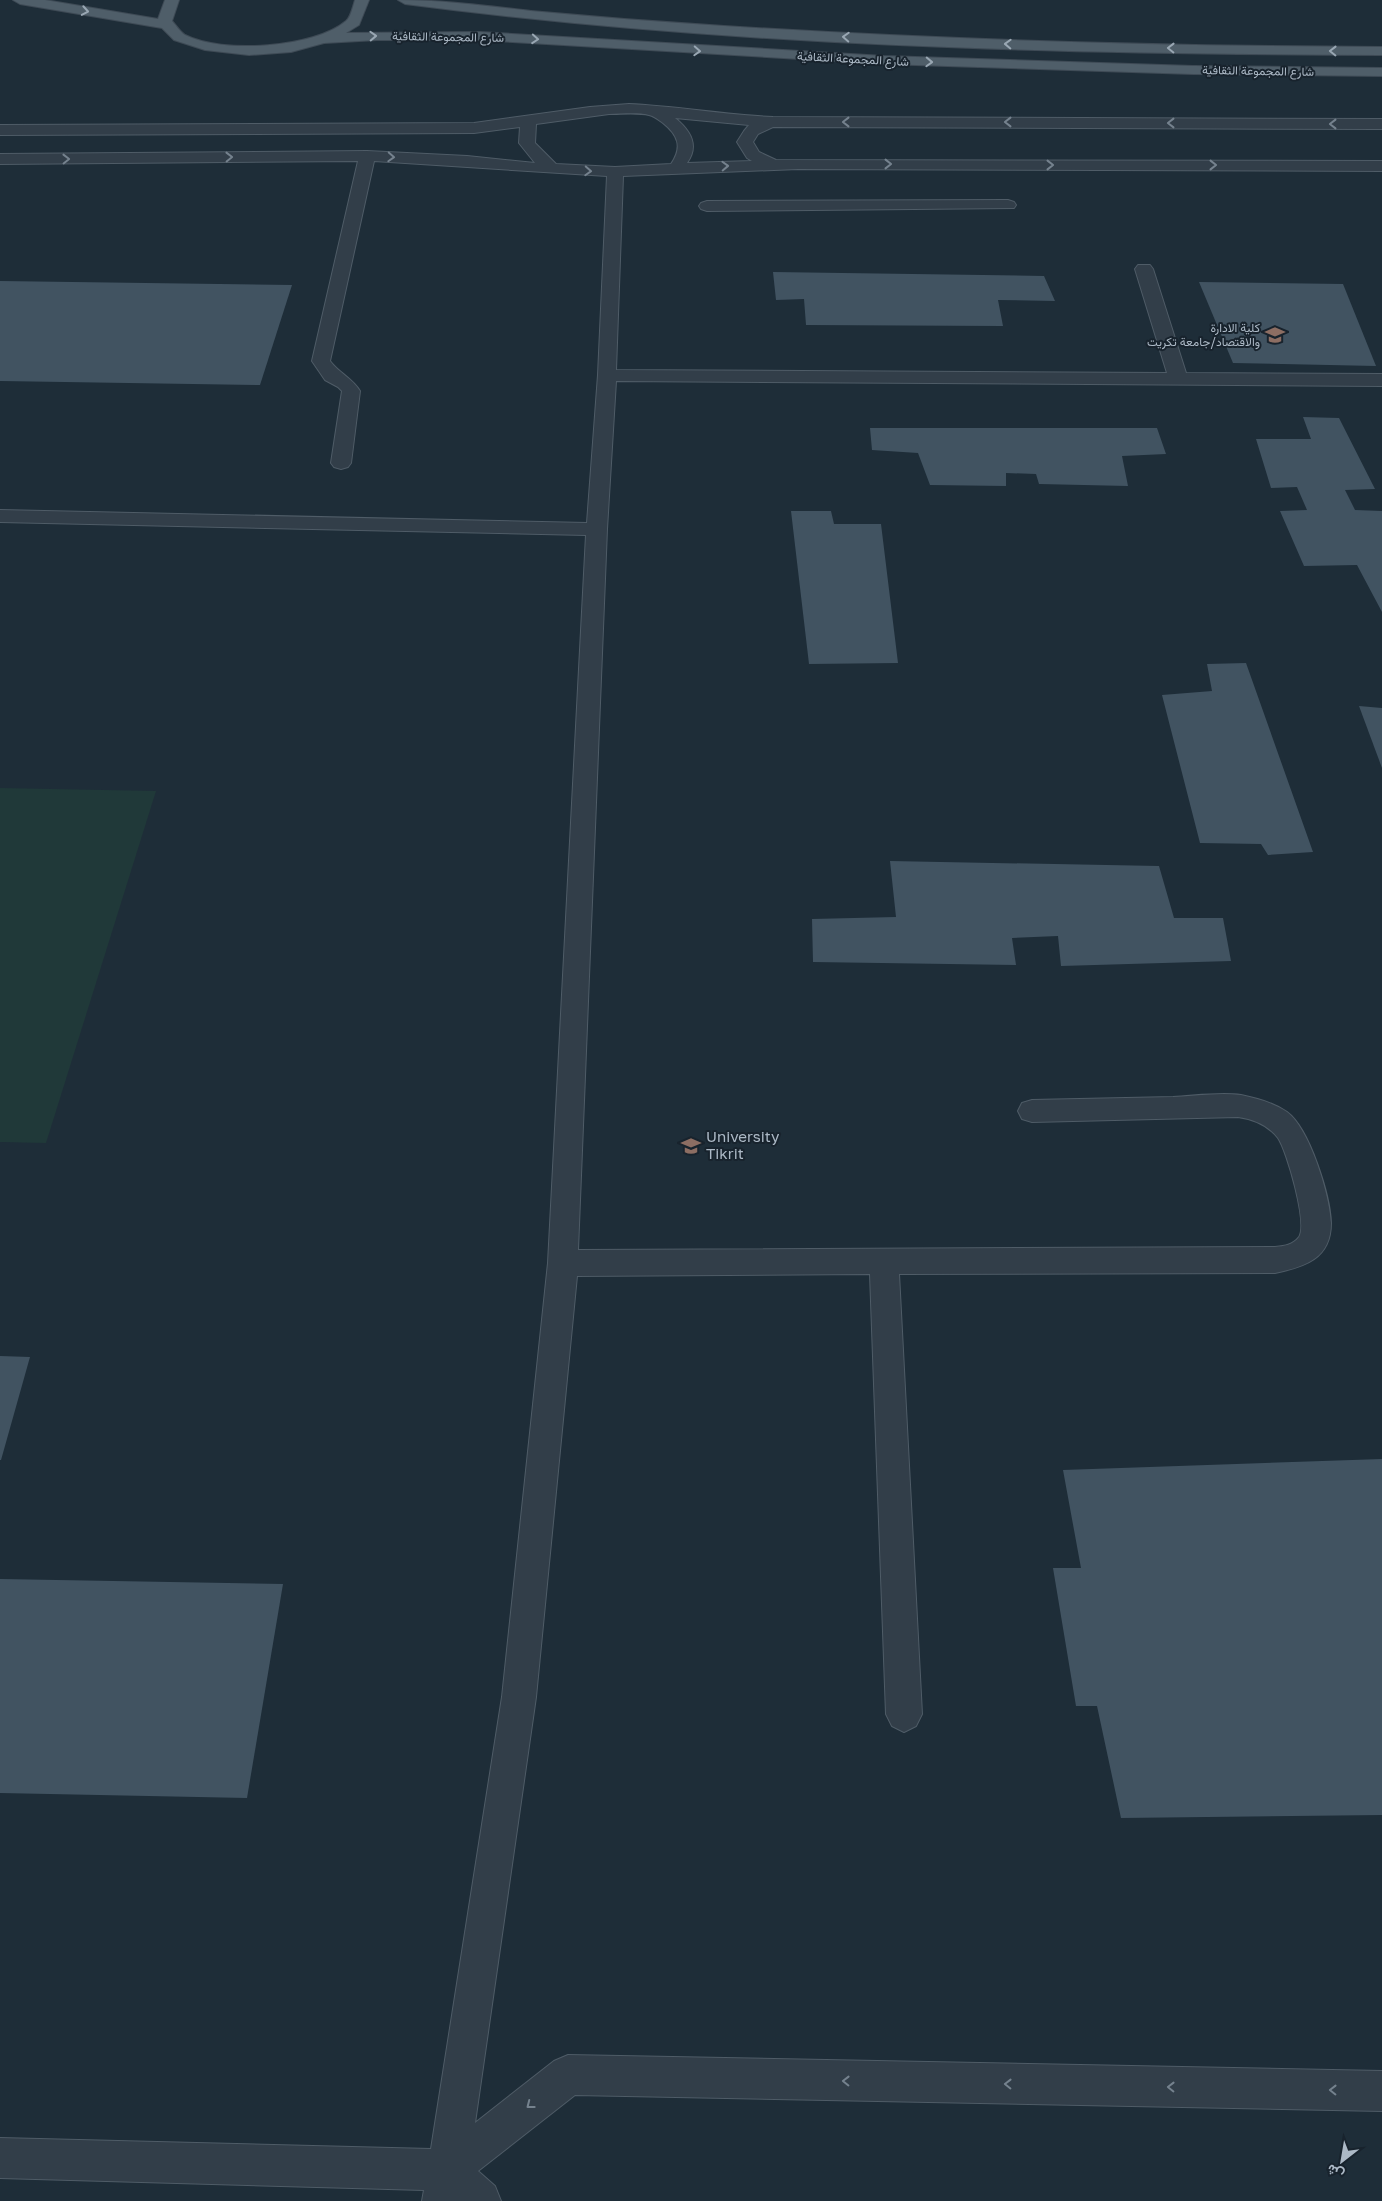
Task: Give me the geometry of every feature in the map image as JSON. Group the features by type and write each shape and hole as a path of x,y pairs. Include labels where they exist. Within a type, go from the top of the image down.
{"main road":[{"path":"20,0 165,24"},
{"path":"172,0 165,8 162,16 165,24 174,34 191,43 241,51 289,47 324,39 339,32 359,17 363,9 362,0"},
{"name":"شارع المجموعة الثقافية","path":"405,0 598,22 813,35 1136,48 1382,51"},
{"name":"شارع المجموعة الثقافية","path":"324,39 480,36 700,51 912,62 1193,70 1382,72"}],"street":[{"path":"655,110 679,129 686,138 686,153 676,168"},
{"path":"0,130 474,128 528,122 594,111 655,110 727,120 772,122 1382,124"},
{"path":"528,122 527,143 537,156 552,169"},
{"path":"772,122 752,130 744,142 753,155 774,165"},
{"path":"37,159 51,130"},
{"path":"341,463 351,391 345,383 332,376 321,361 367,156"},
{"path":"0,159 367,156 467,160 552,169 614,172 798,164 1382,166"},
{"path":"798,164 808,206"},
{"path":"445,2185 519,1697 563,1263 597,529 607,374 614,172"},
{"path":"707,206 1008,205"},
{"path":"1144,269 1178,378"},
{"path":"607,374 1382,380"},
{"path":"0,516 597,529"},
{"path":"563,1263 1275,1260 1296,1255 1312,1242 1318,1224 1296,1141 1282,1124 1262,1112 1238,1106 1032,1111"},
{"path":"884,1261 904,1714"},
{"path":"445,2185 568,2076 1382,2091"},
{"path":"0,2158 445,2185 480,2201"}],"green space":[{"path":"0,788 156,791 46,1143 0,1142"}],"building":[{"path":"773,272 1044,276 1055,301 998,300 1003,326 806,325 804,299 776,300"},
{"path":"0,281 292,285 260,385 0,381"},
{"path":"1199,282 1343,284 1376,366 1233,363"},
{"path":"1303,417 1339,418 1375,489 1345,490 1355,510 1382,511 1382,612 1357,565 1304,566 1280,511 1307,510 1297,487 1271,488 1256,439 1311,439"},
{"path":"870,428 1157,428 1166,454 1122,456 1128,486 1039,484 1036,474 1006,473 1006,486 930,485 918,453 872,450"},
{"path":"791,511 831,511 834,524 881,524 898,663 809,664"},
{"path":"1246,663 1313,852 1268,855 1261,844 1200,843 1162,695 1212,691 1207,664"},
{"path":"1359,706 1382,708 1382,768"},
{"path":"890,861 1159,866 1174,918 1223,918 1231,961 1061,966 1058,936 1012,938 1016,965 813,962 812,919 896,917"},
{"path":"0,1356 30,1357 1,1460 0,1460"},
{"path":"1382,1459 1382,1815 1121,1818 1097,1706 1076,1706 1053,1568 1081,1568 1063,1470"},
{"path":"0,1579 283,1584 247,1798 0,1793"}],"place":[{"name":"كلية الادارة والاقتصاد/جامعة تكريت","path":"1275,335"},
{"name":"University Tikrit","path":"691,1146"}]}
